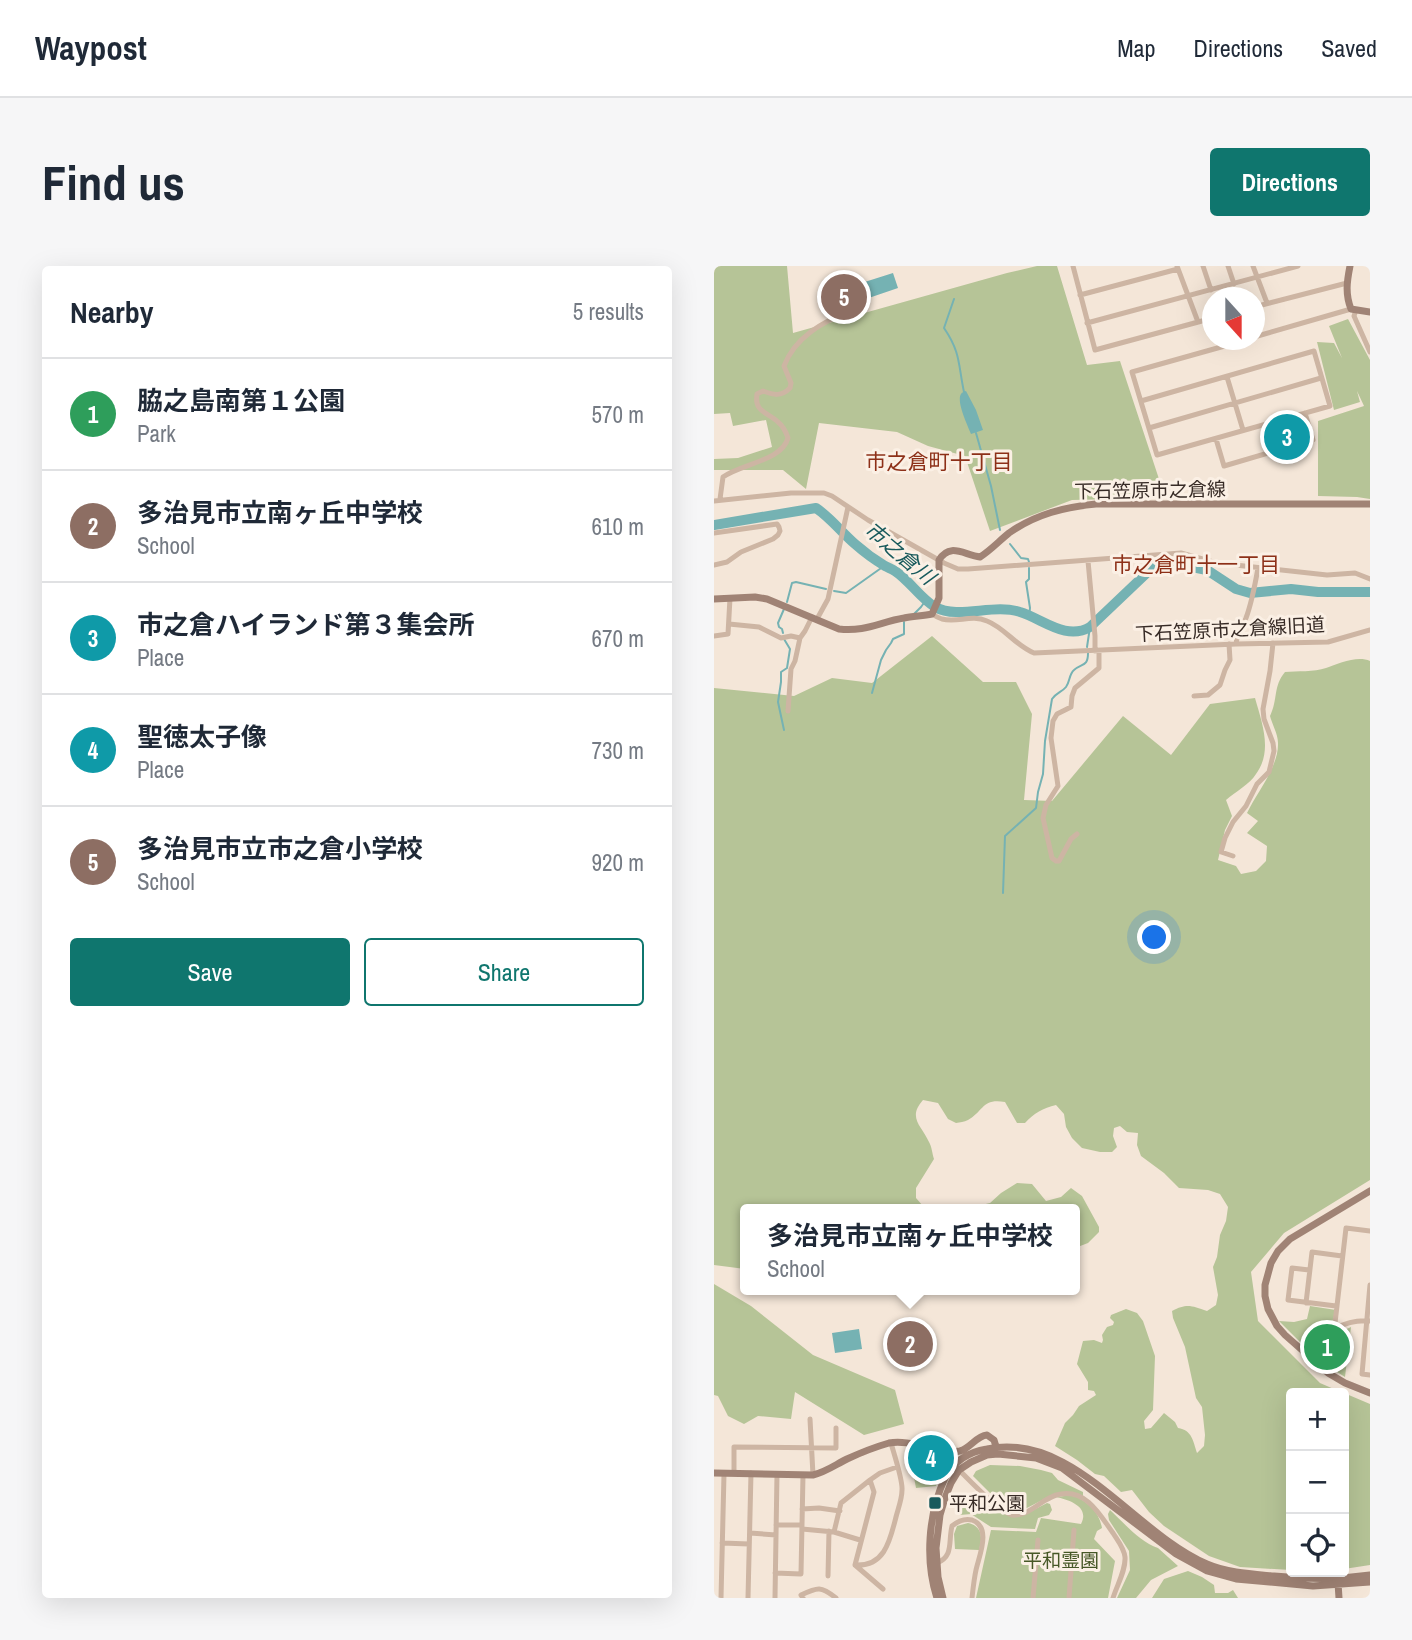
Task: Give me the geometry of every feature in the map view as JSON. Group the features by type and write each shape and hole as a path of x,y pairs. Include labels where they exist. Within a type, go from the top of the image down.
{"street":[{"path":"1073,266 1095,350 1202,321"},
{"path":"1203,266 1210,287"},
{"path":"1228,266 1234,284"},
{"path":"1253,266 1267,303 1347,283"},
{"path":"1222,287 1282,268 1298,266"},
{"path":"1350,266 1348,297 1370,352"},
{"path":"1080,295 1177,267 1198,322"},
{"path":"1087,323 1202,292"},
{"path":"1265,334 1354,310 1370,312"},
{"path":"849,311 824,321 794,348 784,366 791,383 785,394 777,396 763,391 757,394 759,409 779,422 788,438 786,444 774,454 723,477 717,500 790,493 832,496 868,520 958,569 1181,553 1217,563 1258,568 1327,575 1355,573 1370,581"},
{"path":"1141,401 1314,352 1330,406 1157,455 1132,372 1210,350"},
{"path":"1227,377 1243,430"},
{"path":"1149,428 1321,378"},
{"path":"1216,439 1224,466 1313,440 1305,413"},
{"name":"下石笠原市之倉線","path":"939,560 941,555 953,550 980,557 1025,523 1058,509 1076,506 1370,504"},
{"path":"788,711 790,679 800,638 828,599 848,507"},
{"path":"714,533 777,524 780,531 773,539 741,552 727,562 714,565"},
{"path":"714,599 761,598 829,626 849,630 866,629 905,617 933,613 939,598 939,560"},
{"path":"1077,834 1056,862 1052,858 1043,818 1044,810 1058,786 1051,738 1053,721 1057,714 1071,707 1075,688 1098,668 1092,651 1095,636 1088,561"},
{"path":"1194,696 1208,695 1220,685 1233,644 1245,620 1258,568"},
{"path":"714,636 728,634 730,598"},
{"name":"下石笠原市之倉線旧道","path":"933,613 942,619 971,617 986,620 999,627 1027,651 1034,653 1328,642 1370,630"},
{"path":"729,624 759,627 781,638 800,638"},
{"path":"1233,856 1221,852 1225,838 1257,784 1269,772 1274,751 1263,709 1273,643"},
{"path":"1370,1191 1290,1239 1271,1263 1265,1285 1269,1309 1285,1335 1328,1373 1370,1393"},
{"path":"1336,1328 1336,1306 1346,1228 1370,1231"},
{"path":"1306,1303 1312,1252 1342,1256"},
{"path":"1309,1270 1292,1268 1288,1300 1336,1306"},
{"path":"1370,1285 1362,1374 1370,1375"},
{"path":"1309,1355 1325,1336 1336,1328 1352,1321 1368,1321"},
{"path":"810,1419 813,1475"},
{"path":"734,1474 734,1447 836,1448 836,1428"},
{"path":"714,1473 813,1475 891,1443 950,1451 961,1450 980,1436 987,1435 994,1440 997,1450"},
{"path":"855,1565 862,1566 872,1562 886,1549 902,1490 891,1443"},
{"path":"943,1598 937,1563 937,1538 940,1516 951,1483 959,1470 997,1450"},
{"path":"937,1598 930,1545 934,1512 944,1480 951,1467 970,1453 997,1450 1036,1458 1062,1468 1176,1554 1207,1571 1236,1579 1312,1586 1370,1575"},
{"path":"828,1576 832,1531 841,1503 880,1473 897,1467"},
{"path":"959,1470 975,1487 1012,1515 1026,1512 1061,1494 1072,1494 1085,1499 1097,1509 1124,1553 1123,1569 1113,1598"},
{"path":"748,1598 751,1473"},
{"path":"719,1597 724,1474"},
{"path":"775,1598 777,1474"},
{"path":"775,1573 801,1574 803,1475"},
{"path":"855,1565 874,1492 870,1480"},
{"path":"802,1509 840,1511"},
{"path":"937,1563 948,1556 952,1526 967,1519 976,1522 982,1530 983,1541 972,1598"},
{"path":"776,1525 832,1531 860,1541"},
{"path":"1069,1598 1074,1530"},
{"path":"714,1534 723,1534"},
{"path":"750,1534 776,1535"},
{"path":"1033,1598 1038,1540"},
{"path":"723,1543 749,1544"},
{"path":"855,1565 883,1589"},
{"path":"1338,1582 1370,1582"},
{"path":"1338,1582 1339,1598"},
{"path":"803,1598 801,1595 816,1588 825,1589 836,1598"}],"green space":[{"path":"714,266 787,266 793,333 1007,273 1037,266 1057,266 1087,365 1120,361 1159,479 1160,498 1072,500 990,531 965,456 928,446 897,432 819,423 806,489 783,470 714,470 714,459 738,458 772,447 766,420 733,426 730,413 714,414"},
{"path":"1348,319 1370,360 1370,499 1318,496 1318,421 1364,406 1357,391 1360,402 1334,410 1317,342 1334,343 1342,358 1329,326"},
{"path":"932,636 983,682 1016,682 1032,714 1024,800 1052,801 1123,716 1171,755 1210,704 1255,698 1265,737 1264,756 1253,778 1226,800 1232,816 1225,830 1218,860 1236,866 1241,874 1256,871 1266,861 1267,846 1247,833 1258,821 1247,813 1275,761 1278,743 1270,716 1281,677 1285,672 1311,671 1354,660 1370,661 1370,1180 1284,1233 1251,1272 1258,1321 1320,1383 1332,1388 1286,1388 1286,1570 1240,1567 1209,1556 1164,1526 1132,1490 1121,1492 1104,1476 1095,1474 1055,1446 1065,1423 1079,1406 1096,1395 1094,1391 1088,1390 1088,1382 1077,1364 1083,1341 1094,1340 1102,1343 1102,1335 1114,1322 1110,1318 1111,1315 1126,1309 1137,1313 1143,1321 1155,1356 1153,1410 1144,1421 1145,1429 1151,1428 1164,1413 1178,1428 1189,1434 1197,1453 1204,1446 1202,1407 1196,1398 1185,1347 1172,1311 1190,1306 1207,1311 1216,1305 1218,1295 1213,1267 1228,1207 1220,1194 1208,1190 1179,1188 1141,1156 1137,1145 1138,1133 1127,1132 1120,1126 1114,1128 1113,1136 1117,1147 1112,1152 1100,1152 1082,1148 1072,1138 1066,1127 1064,1114 1056,1105 1039,1111 1025,1123 1017,1123 1005,1102 997,1101 987,1104 968,1120 956,1123 948,1119 938,1103 923,1100 918,1106 916,1117 930,1144 934,1159 916,1188 916,1198 921,1204 740,1204 740,1268 714,1265 714,688 794,696 832,678 872,683"},
{"path":"1017,1183 1032,1184 1046,1201 1061,1197 1071,1188 1082,1196 1099,1227 1099,1232 1088,1243 1080,1246 1080,1204 986,1204"},
{"path":"714,1284 751,1306 813,1355 895,1390 904,1424 864,1435 795,1392 791,1419 758,1416 744,1424 728,1416 718,1396 714,1395"},
{"path":"1310,1306 1336,1310 1331,1326 1338,1333 1351,1327 1345,1377 1318,1360 1279,1321 1307,1319"},
{"path":"1349,1395 1370,1404 1370,1565 1349,1568"},
{"path":"908,1446 935,1453 943,1460 944,1466 936,1486 916,1488"},
{"path":"990,1465 1020,1466 1052,1473 1058,1480 1083,1492 1083,1496 1052,1495 1023,1510 1015,1512 1006,1509 973,1476 976,1471"},
{"path":"966,1494 980,1494 1004,1514 1024,1515 1047,1503 1052,1510 1049,1515 1038,1518 1035,1529 991,1527 971,1514 960,1515 955,1506"},
{"name":"平和霊園","path":"1072,1495 1083,1500 1095,1512 1102,1528 1097,1531 1094,1539 1115,1561 1108,1598 976,1598 991,1530 1036,1532 1041,1518 1081,1524 1081,1509 1072,1502 1056,1497"},
{"path":"1110,1510 1139,1537 1158,1548 1178,1566 1151,1580 1136,1598 1117,1598 1130,1570 1129,1551 1109,1520"},
{"path":"968,1523 979,1529 979,1550 955,1549 954,1534 957,1526"},
{"path":"1188,1571 1214,1585 1215,1593 1228,1593 1233,1590 1238,1598 1152,1598 1164,1579"}],"water":[{"path":"893,273 898,288 857,302 852,286"},
{"path":"966,391 983,430 971,434 960,402 962,392"},
{"path":"859,1329 862,1349 835,1353 832,1333"}],"waterway":[{"path":"954,299 944,328 956,352 964,392"},
{"path":"976,433 1000,530"},
{"name":"市之倉川","path":"714,525 816,508 858,547 894,570 935,607 955,612 1010,610 1072,632 1090,627 1151,569 1164,564 1207,570 1236,589 1250,593 1291,589 1370,592"},
{"path":"1010,544 1021,558 1028,559 1029,562"},
{"path":"834,591 846,593 884,566"},
{"path":"1029,568 1029,579 1026,582 1029,616"},
{"path":"787,602 792,583 826,589"},
{"path":"914,614 926,600"},
{"path":"783,633 778,623 784,609"},
{"path":"872,693 881,660 893,639 904,634 904,622"},
{"path":"1087,647 1090,627"},
{"path":"784,639 790,649 787,668 781,672 778,702 784,730"},
{"path":"1003,893 1005,836 1036,808 1052,699 1066,687 1072,672 1086,663 1088,653"}],"place":[{"name":"多治見市立市之倉小学校","path":"844,297"},
{"name":"市之倉ハイランド第３集会所","path":"1287,437"},
{"name":"多治見市立南ヶ丘中学校","path":"910,1344"},
{"name":"脇之島南第１公園","path":"1327,1347"},
{"name":"聖徳太子像","path":"931,1458"},
{"name":"平和公園","path":"935,1503"}],"district":[{"name":"市之倉町十丁目","path":"939,461"},
{"name":"市之倉町十一丁目","path":"1196,564"}]}
